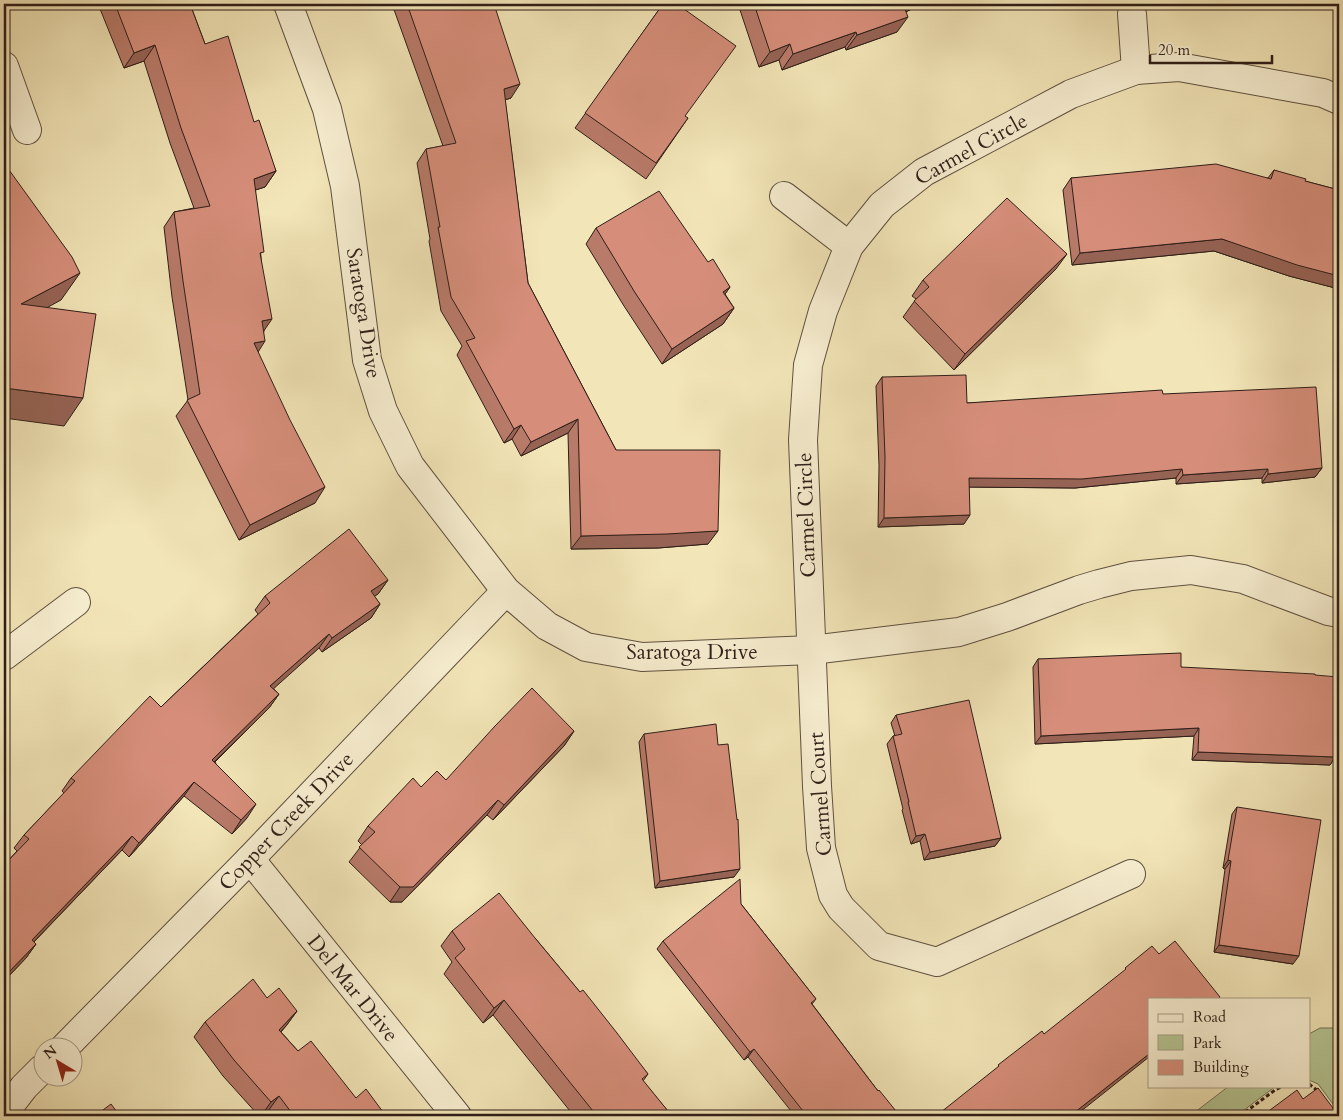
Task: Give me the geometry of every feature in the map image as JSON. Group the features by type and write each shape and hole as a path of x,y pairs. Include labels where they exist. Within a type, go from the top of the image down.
{"street":[{"name":"Saratoga Drive","path":"288,4 327,108 346,186 367,360 383,410 410,466 506,591 547,626 586,647 642,657 812,650 959,632 1100,584 1131,576 1190,570 1243,579 1328,611 1339,613"},
{"path":"1132,14 1136,70"},
{"path":"4,66 27,130"},
{"name":"Carmel Circle","path":"812,650 803,440 808,365 824,311 849,246 882,205 924,172 1071,94 1136,70 1179,67 1323,94 1339,100"},
{"path":"784,196 849,246"},
{"name":"Copper Creek Drive","path":"74,1038 250,859 506,591"},
{"path":"4,656 76,602"},
{"name":"Carmel Court","path":"812,650 821,848 833,895 840,908 879,946 937,962 1131,874"},
{"name":"Del Mar Drive","path":"250,859 457,1116"},
{"path":"4,1113 32,1079"}],"path":[{"path":"1310,1085 1322,1096"},
{"path":"1240,1116 1279,1088"}],"green space":[{"path":"1320,1028 1339,1028 1339,1112 1318,1084 1310,1080 1310,1033"},
{"path":"1226,1088 1273,1088 1236,1116 1190,1116"}],"building":[{"path":"115,4 190,4 205,44 228,36 254,122 259,120 276,171 254,179 264,252 260,253 272,319 262,321 265,341 254,343 290,420 325,487 250,525 187,400 200,394 174,212 210,206 181,128 155,45 134,53"},
{"path":"407,4 494,4 520,84 504,89 528,283 616,450 720,450 718,531 581,536 578,419 531,442 521,425 514,429 466,341 475,338 451,297 426,149 456,143"},
{"path":"663,4 677,4 736,46 685,116 688,118 656,163 585,113"},
{"path":"754,4 903,4 908,17 857,35 856,32 793,54 790,44 770,52"},
{"path":"4,163 72,257 80,273 21,304 96,314 83,398 4,388"},
{"path":"1216,164 1271,179 1274,170 1339,190 1339,276 1297,265 1222,239 1080,253 1071,178"},
{"path":"659,191 708,262 713,259 730,287 723,292 734,308 672,349 596,228"},
{"path":"1007,198 1067,254 965,354 914,301 929,287 923,280"},
{"path":"966,375 967,403 1162,390 1163,394 1316,387 1322,468 1268,474 1268,469 1183,475 1182,469 1082,479 969,478 970,515 884,518 885,457 882,377"},
{"path":"349,529 388,580 371,591 380,604 332,638 329,634 270,686 279,694 212,760 256,804 241,820 194,782 139,843 132,836 32,940 36,944 4,977 4,865 29,839 24,835 75,781 71,778 150,696 161,707 270,603 265,596"},
{"path":"1181,653 1181,667 1315,674 1338,677 1335,757 1198,752 1199,728 1041,736 1038,659"},
{"path":"532,688 574,731 504,805 498,800 413,887 400,887 359,847 375,832 368,826 413,778 421,787 437,771 446,780"},
{"path":"969,700 1001,838 930,852 925,834 916,836 893,736 902,734 896,715"},
{"path":"716,724 718,745 728,744 738,819 740,869 660,881 644,734"},
{"path":"1237,807 1321,820 1299,956 1219,945 1231,861 1228,860"},
{"path":"740,879 741,904 816,999 811,1003 878,1091 900,1116 807,1116 754,1049 750,1052 663,941"},
{"path":"499,893 580,992 583,990 617,1033 648,1074 642,1079 672,1116 597,1116 504,1000 494,1008 455,958 465,949 452,931"},
{"path":"1175,941 1220,997 1148,998 1148,1055 1070,1116 936,1116 1042,1031 1044,1034 1152,946 1159,954"},
{"path":"253,979 267,998 279,988 297,1011 279,1030 298,1051 311,1041 356,1098 366,1089 386,1116 294,1116 279,1096 271,1102 234,1060 205,1022"},
{"path":"1318,1088 1339,1116 1262,1116 1297,1090 1303,1099"},
{"path":"111,1104 120,1116 95,1116"}]}
